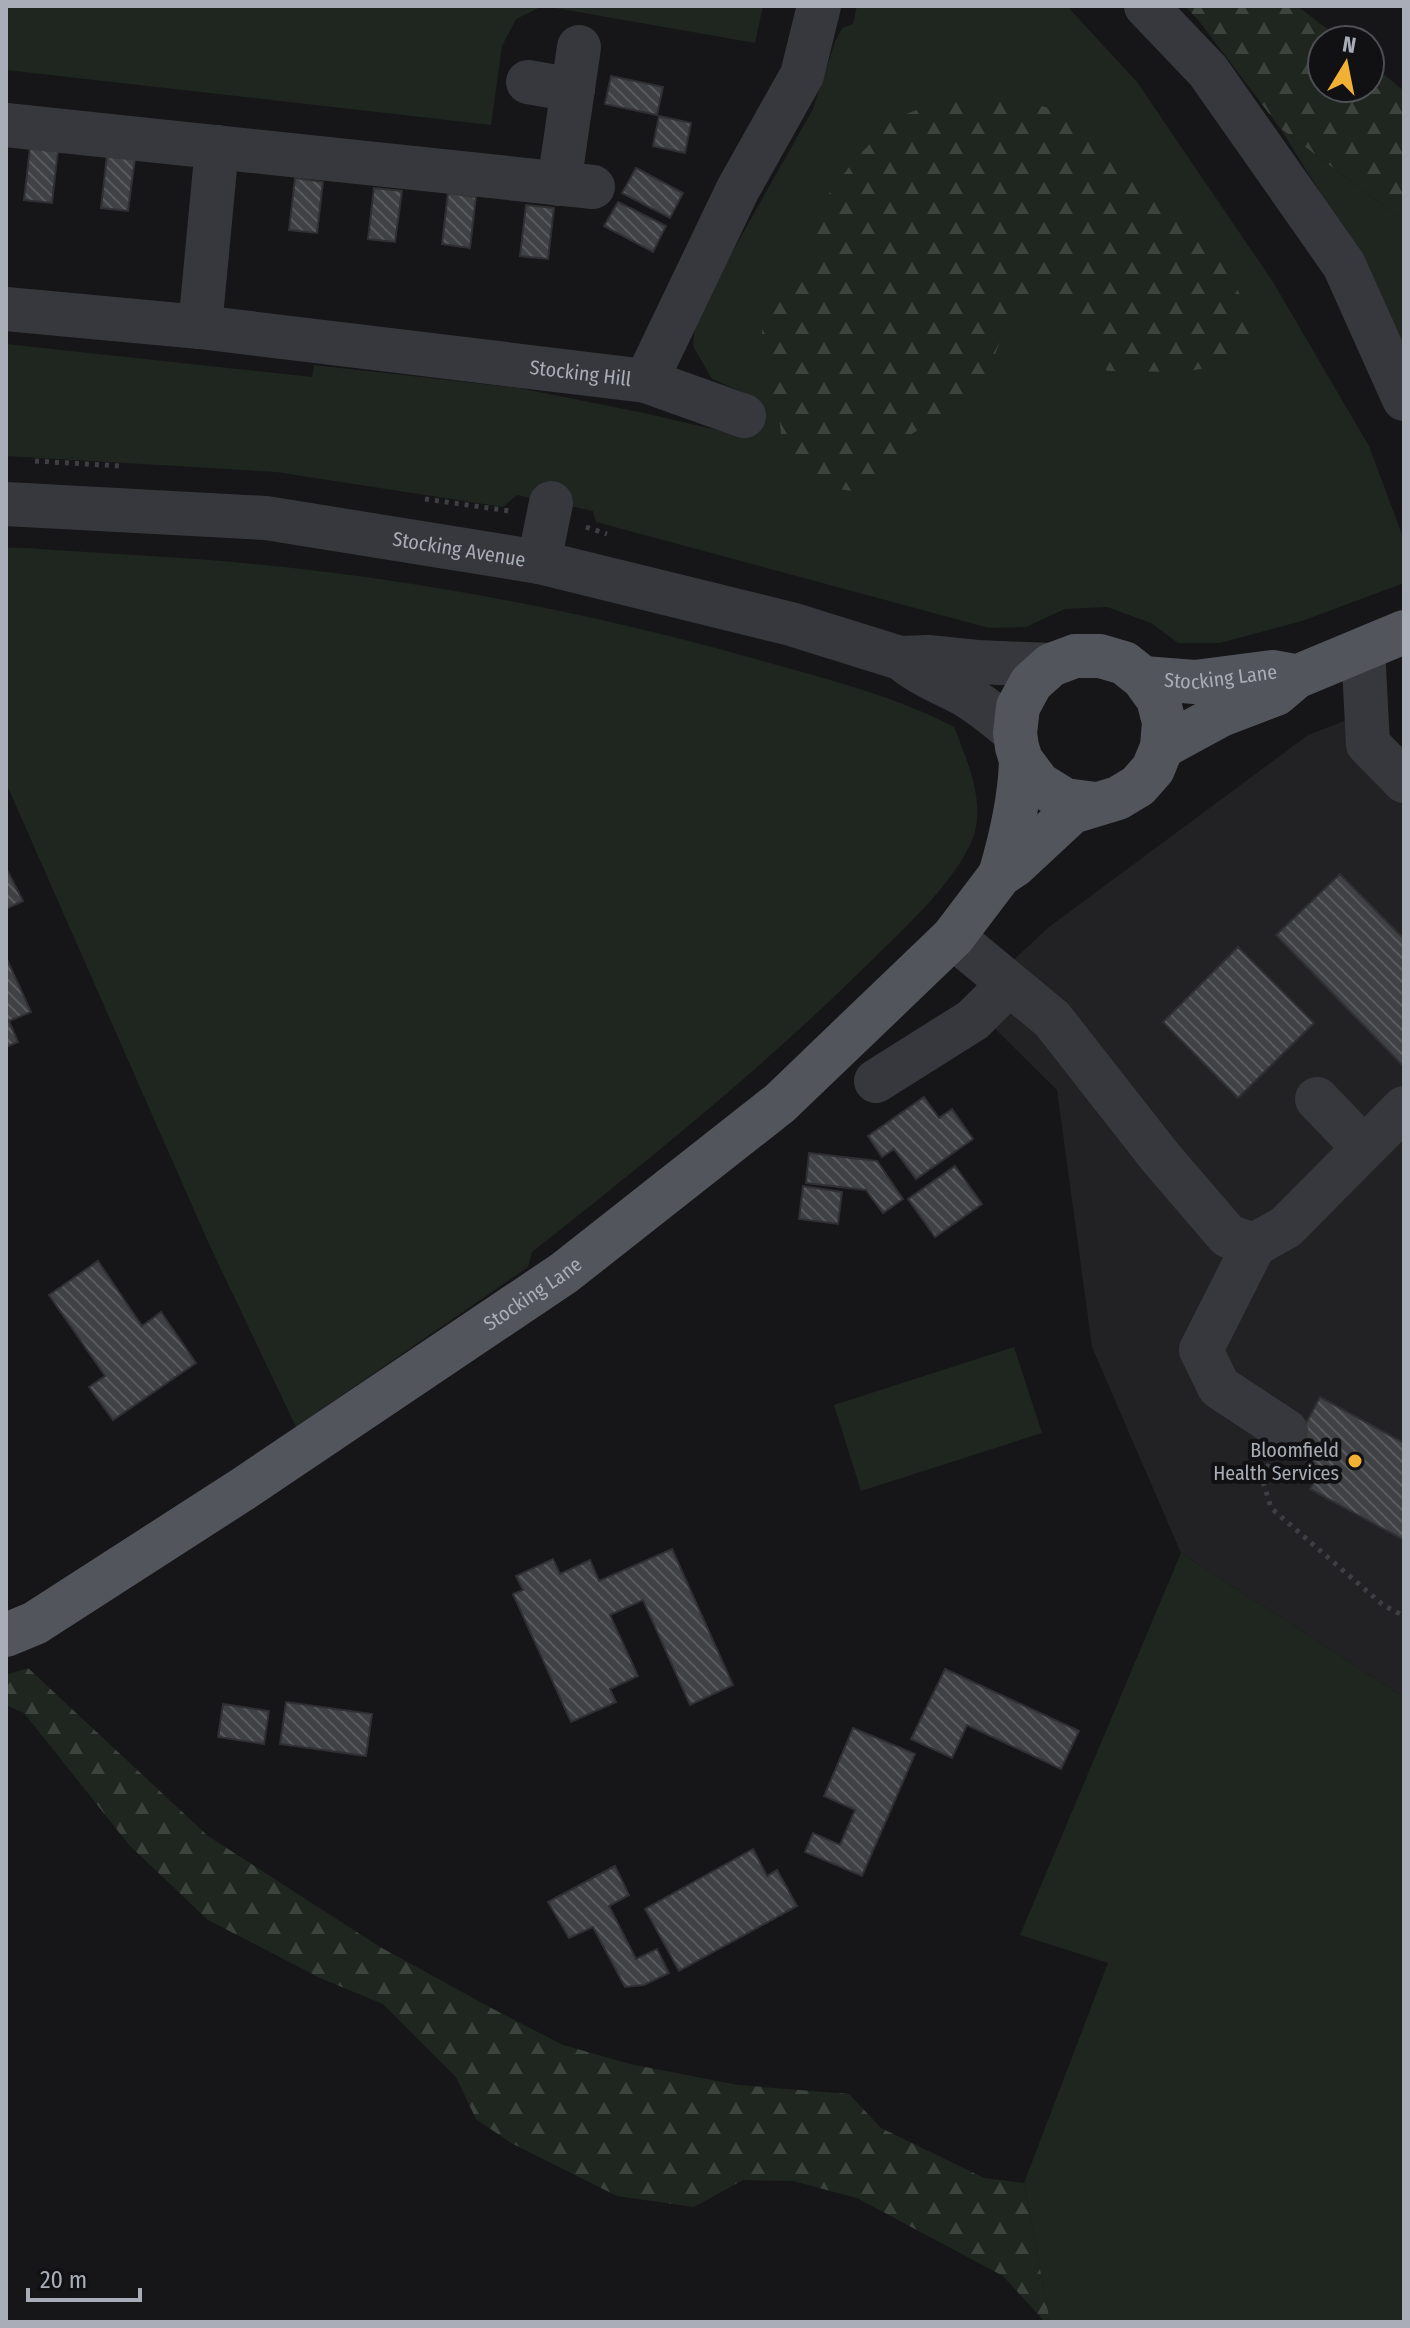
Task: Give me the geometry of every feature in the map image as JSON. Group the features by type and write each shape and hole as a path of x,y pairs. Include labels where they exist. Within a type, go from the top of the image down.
{"main road":[{"name":"Stocking Lane","path":"1162,747 1221,715 1276,694 1296,677 1404,632"},
{"name":"Stocking Lane","path":"6,1635 35,1623 243,1489 564,1273 780,1103 953,937 1000,875 1072,812 1118,798 1138,786 1153,769 1162,747 1164,722 1158,699 1143,678 1124,663 1100,656 1075,656 1051,665 1031,683 1018,707 1021,784 1000,875"},
{"name":"Stocking Lane","path":"1143,678 1195,682 1272,672 1296,677"},
{"path":"1018,746 1039,784 1065,800 1096,804"}],"street":[{"name":"Stocking Hill","path":"6,309 200,327 646,381 738,189 802,75 819,6"},
{"path":"1146,6 1208,71 1344,265 1404,399"},
{"path":"6,125 576,186 573,90 579,47"},
{"path":"528,82 573,90"},
{"path":"200,327 217,147"},
{"path":"646,381 744,416"},
{"path":"539,562 551,503"},
{"name":"Stocking Avenue","path":"6,504 266,518 539,562 791,624 900,658 1051,665"},
{"path":"1363,649 1368,744 1404,781"},
{"name":"Stocking Avenue","path":"900,658 918,672 995,715 1018,746"},
{"path":"953,937 1052,1019 1161,1158 1228,1236 1254,1245"},
{"path":"876,1081 973,1020 1009,984"},
{"path":"1317,1099 1364,1148"},
{"path":"1286,1431 1219,1387 1201,1350 1254,1245 1286,1227 1404,1108"}],"path":[{"path":"1286,1431 1262,1478 1271,1508 1383,1605 1404,1616"}],"shaded area":[{"path":"1355,717 1404,760 1404,1697 1181,1553 1092,1347 1057,1090 968,1002 1049,927 1308,735"}],"green space":[{"path":"6,6 543,6 516,19 502,46 491,125 6,70"},
{"path":"544,6 763,6 755,43"},
{"path":"857,6 1067,6 1137,82 1273,282 1369,446 1404,540 1404,583 1302,621 1220,643 1178,643 1151,623 1107,607 1065,609 1026,627 989,628 596,522 593,511 517,495 503,507 276,472 6,456 6,344 312,377 314,365 519,388 743,436 756,398 712,379 693,346 696,316 813,109 835,42 842,28 853,24"},
{"path":"1185,6 1297,6 1321,24 1306,24 1306,104 1386,104 1386,76 1404,91 1404,221 1280,128"},
{"path":"955,94 1000,95 1087,118 1128,164 1208,241 1241,296 1253,338 1239,361 1185,372 1107,371 1088,331 1068,306 1034,293 1005,328 985,381 954,408 910,435 894,460 858,492 827,487 784,461 779,415 759,355 766,301 796,273 815,248 818,208 853,162 892,120"},
{"path":"1280,128 1404,221 1404,347 1362,260"},
{"path":"6,548 228,562 382,579 609,622 834,681 907,706 954,727 976,796 973,838 956,869 931,901 836,995 709,1109 532,1252 528,1267 296,1427 209,1244 6,783"},
{"path":"1014,1347 1042,1433 861,1491 834,1405"},
{"path":"1181,1553 1404,1697 1404,2322 1050,2322 1024,2183 1108,1963 1020,1935"},
{"path":"28,1668 208,1836 380,1947 495,2010 563,2045 630,2064 738,2085 849,2094 881,2128 984,2178 1024,2183 1050,2322 1045,2322 1003,2276 857,2198 793,2181 743,2180 694,2207 617,2196 511,2143 476,2119 456,2077 383,2004 320,1978 208,1920 130,1846 24,1713 6,1705 6,1675"}],"building":[{"path":"611,76 663,87 657,115 605,104"},
{"path":"659,116 691,123 685,153 653,146"},
{"path":"30,147 58,150 52,203 24,200"},
{"path":"107,155 135,159 128,211 101,208"},
{"path":"636,168 683,193 670,218 622,193"},
{"path":"295,178 323,182 317,233 289,230"},
{"path":"374,188 402,191 395,242 368,239"},
{"path":"448,193 476,197 470,248 442,244"},
{"path":"618,202 666,226 653,252 604,226"},
{"path":"526,205 554,208 548,259 520,256"},
{"path":"6,868 23,901 6,909"},
{"path":"1340,874 1404,939 1404,1067 1276,935"},
{"path":"1238,947 1314,1023 1238,1098 1163,1022"},
{"path":"6,957 31,1012 9,1021 18,1042 6,1047"},
{"path":"924,1097 939,1118 952,1109 973,1139 916,1179 894,1149 882,1157 868,1136"},
{"path":"809,1153 877,1161 903,1199 883,1213 866,1190 806,1183"},
{"path":"955,1166 982,1204 935,1237 908,1199"},
{"path":"803,1186 842,1192 838,1224 799,1219"},
{"path":"98,1261 142,1326 161,1312 196,1363 113,1420 89,1387 105,1376 49,1295"},
{"name":"Bloomfield Health Services","path":"1320,1397 1404,1443 1404,1540 1310,1489 1321,1469 1290,1453"},
{"path":"672,1549 733,1685 690,1705 643,1600 610,1615 638,1676 610,1689 616,1702 571,1722 513,1594 523,1590 516,1576 553,1559 560,1574 590,1560 599,1581"},
{"path":"945,1669 1079,1731 1061,1769 967,1725 952,1758 911,1739"},
{"path":"286,1702 372,1714 366,1756 280,1744"},
{"path":"223,1704 269,1711 264,1744 218,1737"},
{"path":"853,1728 915,1754 862,1876 805,1852 813,1833 840,1845 855,1810 824,1796"},
{"path":"753,1849 767,1876 777,1870 797,1906 679,1971 645,1909"},
{"path":"615,1866 629,1895 609,1906 636,1959 657,1949 669,1973 644,1985 625,1987 593,1927 569,1938 548,1902"}],"place":[{"name":"Bloomfield Health Services","path":"1355,1461"}]}
